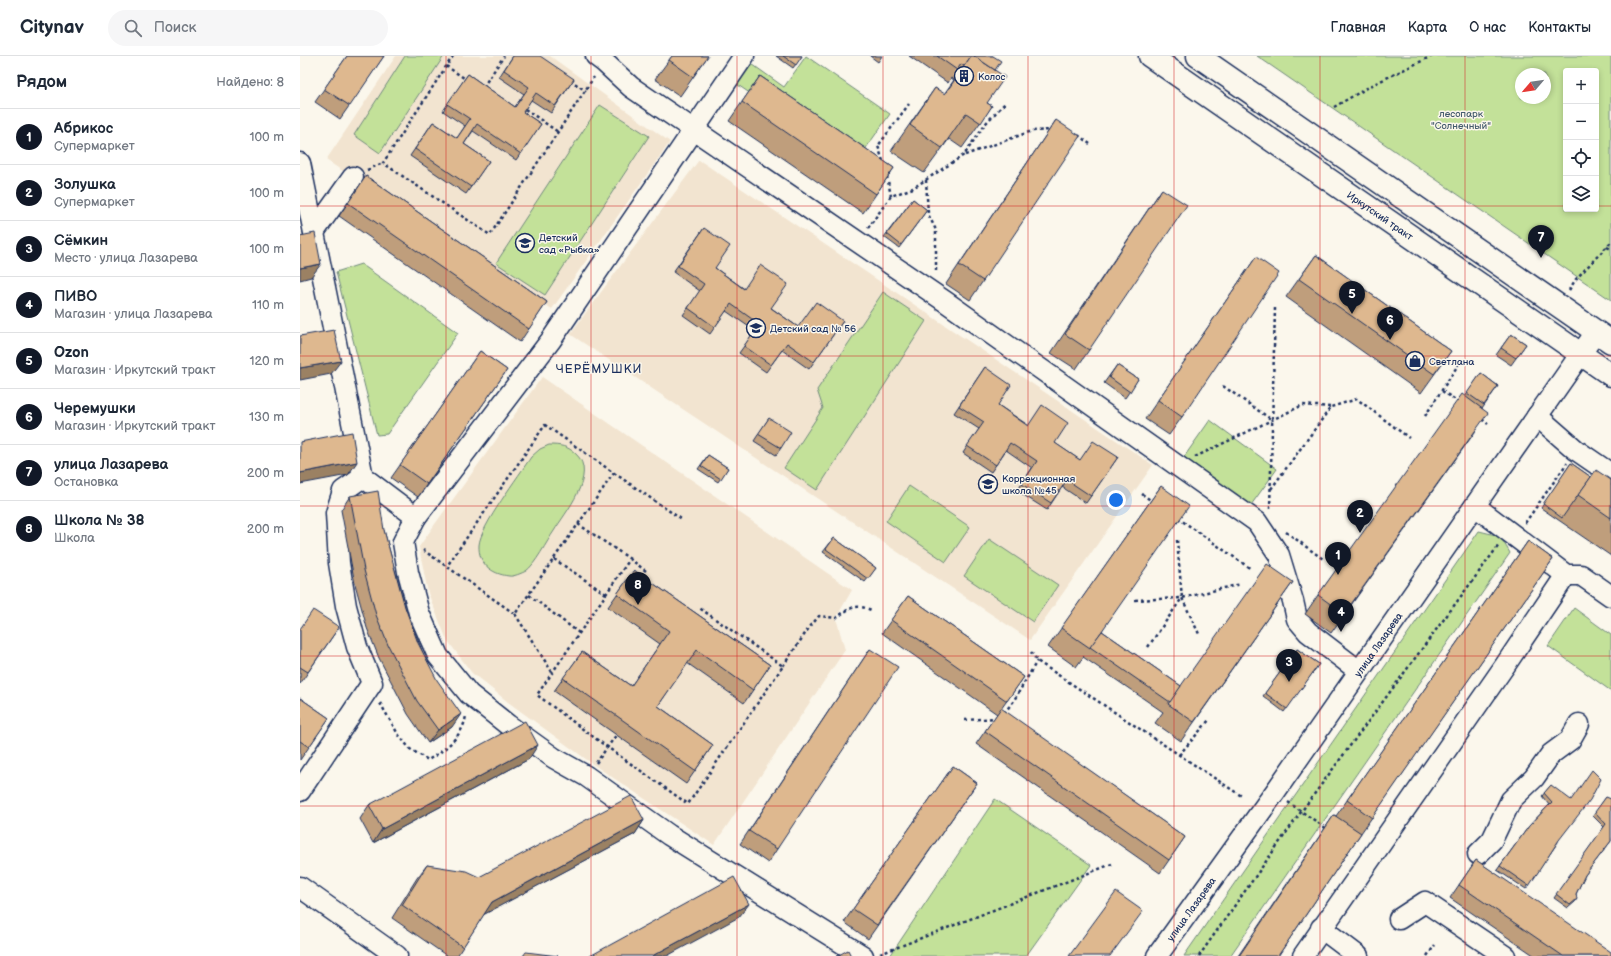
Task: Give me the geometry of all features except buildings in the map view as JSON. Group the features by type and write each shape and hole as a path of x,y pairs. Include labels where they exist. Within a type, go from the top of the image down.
{"main road":[{"name":"Иркутский тракт","path":"1150,56 1611,375"},
{"path":"1207,58 1604,337"}],"street":[{"path":"596,56 631,87 946,302 1258,522 1279,555 1297,619 1308,632 1360,671"},
{"path":"744,56 551,340 528,368 416,517 403,542 408,572 419,613 438,656 469,694 508,725 554,758 586,776 669,835 863,956"},
{"path":"300,163 363,477 416,517"},
{"path":"314,232 353,177"},
{"name":"улица Лазарева","path":"1158,956 1275,792 1581,354 1604,337"},
{"path":"1537,416 1576,450 1611,474"},
{"path":"300,791 372,683 357,647 346,606 339,562 336,514 343,491 363,477"},
{"path":"1475,506 1566,575 1581,575 1611,596"},
{"path":"1303,956 1566,575"},
{"path":"1478,854 1492,840 1511,800 1534,778 1551,754 1570,740 1579,724"},
{"path":"300,887 397,956"},
{"path":"1399,919 1425,902 1505,956"},
{"path":"1321,928 1358,956"}],"path":[{"path":"453,56 383,163 490,235 586,91 567,78"},
{"path":"481,90 504,56"},
{"path":"1334,107 1374,84 1432,56"},
{"path":"446,66 470,82"},
{"path":"964,155 985,124 1006,102"},
{"path":"884,166 878,146 909,104"},
{"path":"525,109 558,132"},
{"path":"858,243 891,196 913,188 964,155 1032,131 1057,130"},
{"path":"1074,132 1090,144"},
{"path":"886,173 891,196"},
{"path":"926,180 928,214 936,230 936,272 946,302"},
{"path":"1567,292 1576,279 1611,242"},
{"path":"1607,247 1611,250"},
{"path":"1270,512 1275,308"},
{"path":"1425,416 1460,362"},
{"path":"1223,386 1272,420"},
{"path":"1442,391 1465,407"},
{"path":"1178,465 1303,405 1330,407 1357,399 1409,438"},
{"path":"1270,490 1330,407"},
{"path":"1476,415 1488,424"},
{"path":"447,566 545,425 681,519"},
{"path":"1199,956 1301,812 1576,450"},
{"path":"515,614 614,474"},
{"path":"1142,494 1155,503"},
{"path":"1175,516 1251,569"},
{"path":"578,524 646,571"},
{"path":"1282,528 1323,559"},
{"path":"1177,540 1182,598 1199,634"},
{"path":"420,547 515,614 552,672"},
{"path":"554,559 606,594"},
{"path":"630,559 537,696 688,804 782,666 809,628 820,616 836,618 850,608 862,606 873,611"},
{"path":"1135,600 1182,598 1241,584"},
{"path":"528,595 579,633"},
{"path":"1148,647 1182,598"},
{"path":"698,607 782,666"},
{"path":"1031,652 1037,662 1243,797"},
{"path":"965,720 999,718 1013,702 1037,662"},
{"path":"372,683 381,706 398,734 410,749 428,760 446,749 465,723 469,694"},
{"path":"1179,755 1210,719"},
{"path":"586,776 617,734"},
{"path":"1275,792 1301,812 1333,833"},
{"path":"874,956 1112,864"},
{"path":"1427,956 1435,945"}],"shaded area":[{"name":"Детский сад «Рыбка»","path":"396,56 550,56 670,142 552,309 326,160"},
{"path":"699,160 1153,465 1030,640 570,334"},
{"path":"542,377 852,590 836,618 845,650 714,845 594,765 508,702 472,673 447,640 428,593 419,547"}],"green space":[{"path":"405,56 444,56 380,153 354,135"},
{"path":"806,56 890,114 854,165 735,83 749,62 784,87"},
{"name":"лесопарк \"Солнечный\"","path":"1257,56 1611,56 1611,300"},
{"path":"600,105 649,136 545,295 496,263"},
{"path":"361,264 458,333 387,434 377,435 336,272"},
{"path":"883,292 926,321 817,490 784,468 823,408 817,390"},
{"path":"1210,420 1277,469 1251,505 1184,457"},
{"path":"549,445 570,449 576,454 582,462 582,482 572,504 530,568 518,575 513,576 497,573 491,570 483,562 479,551 481,537 493,514 531,457 540,449"},
{"path":"909,486 970,527 946,562 886,521"},
{"path":"1479,531 1500,536 1510,553 1230,956 1184,956"},
{"path":"989,539 1058,585 1033,622 964,576"},
{"path":"1574,608 1611,635 1611,691 1548,646"},
{"path":"995,799 1091,865 1026,956 890,956"}],"place":[{"name":"Колос","path":"964,76"},
{"name":"Детский сад «Рыбка»","path":"525,243"},
{"name":"улица Лазарева","path":"1541,258"},
{"name":"Ozon","path":"1352,314"},
{"name":"Детский сад № 56","path":"756,328"},
{"name":"Черемушки","path":"1390,340"},
{"name":"Светлана","path":"1415,361"},
{"name":"Коррекционная школа №45","path":"988,484"},
{"name":"Золушка","path":"1360,533"},
{"name":"Абрикос","path":"1338,575"},
{"name":"Школа № 38","path":"638,605"},
{"name":"ПИВО","path":"1341,632"},
{"name":"Сёмкин","path":"1289,682"}],"district":[{"name":"ЧЕРЁМУШКИ","path":"599,369"}]}
